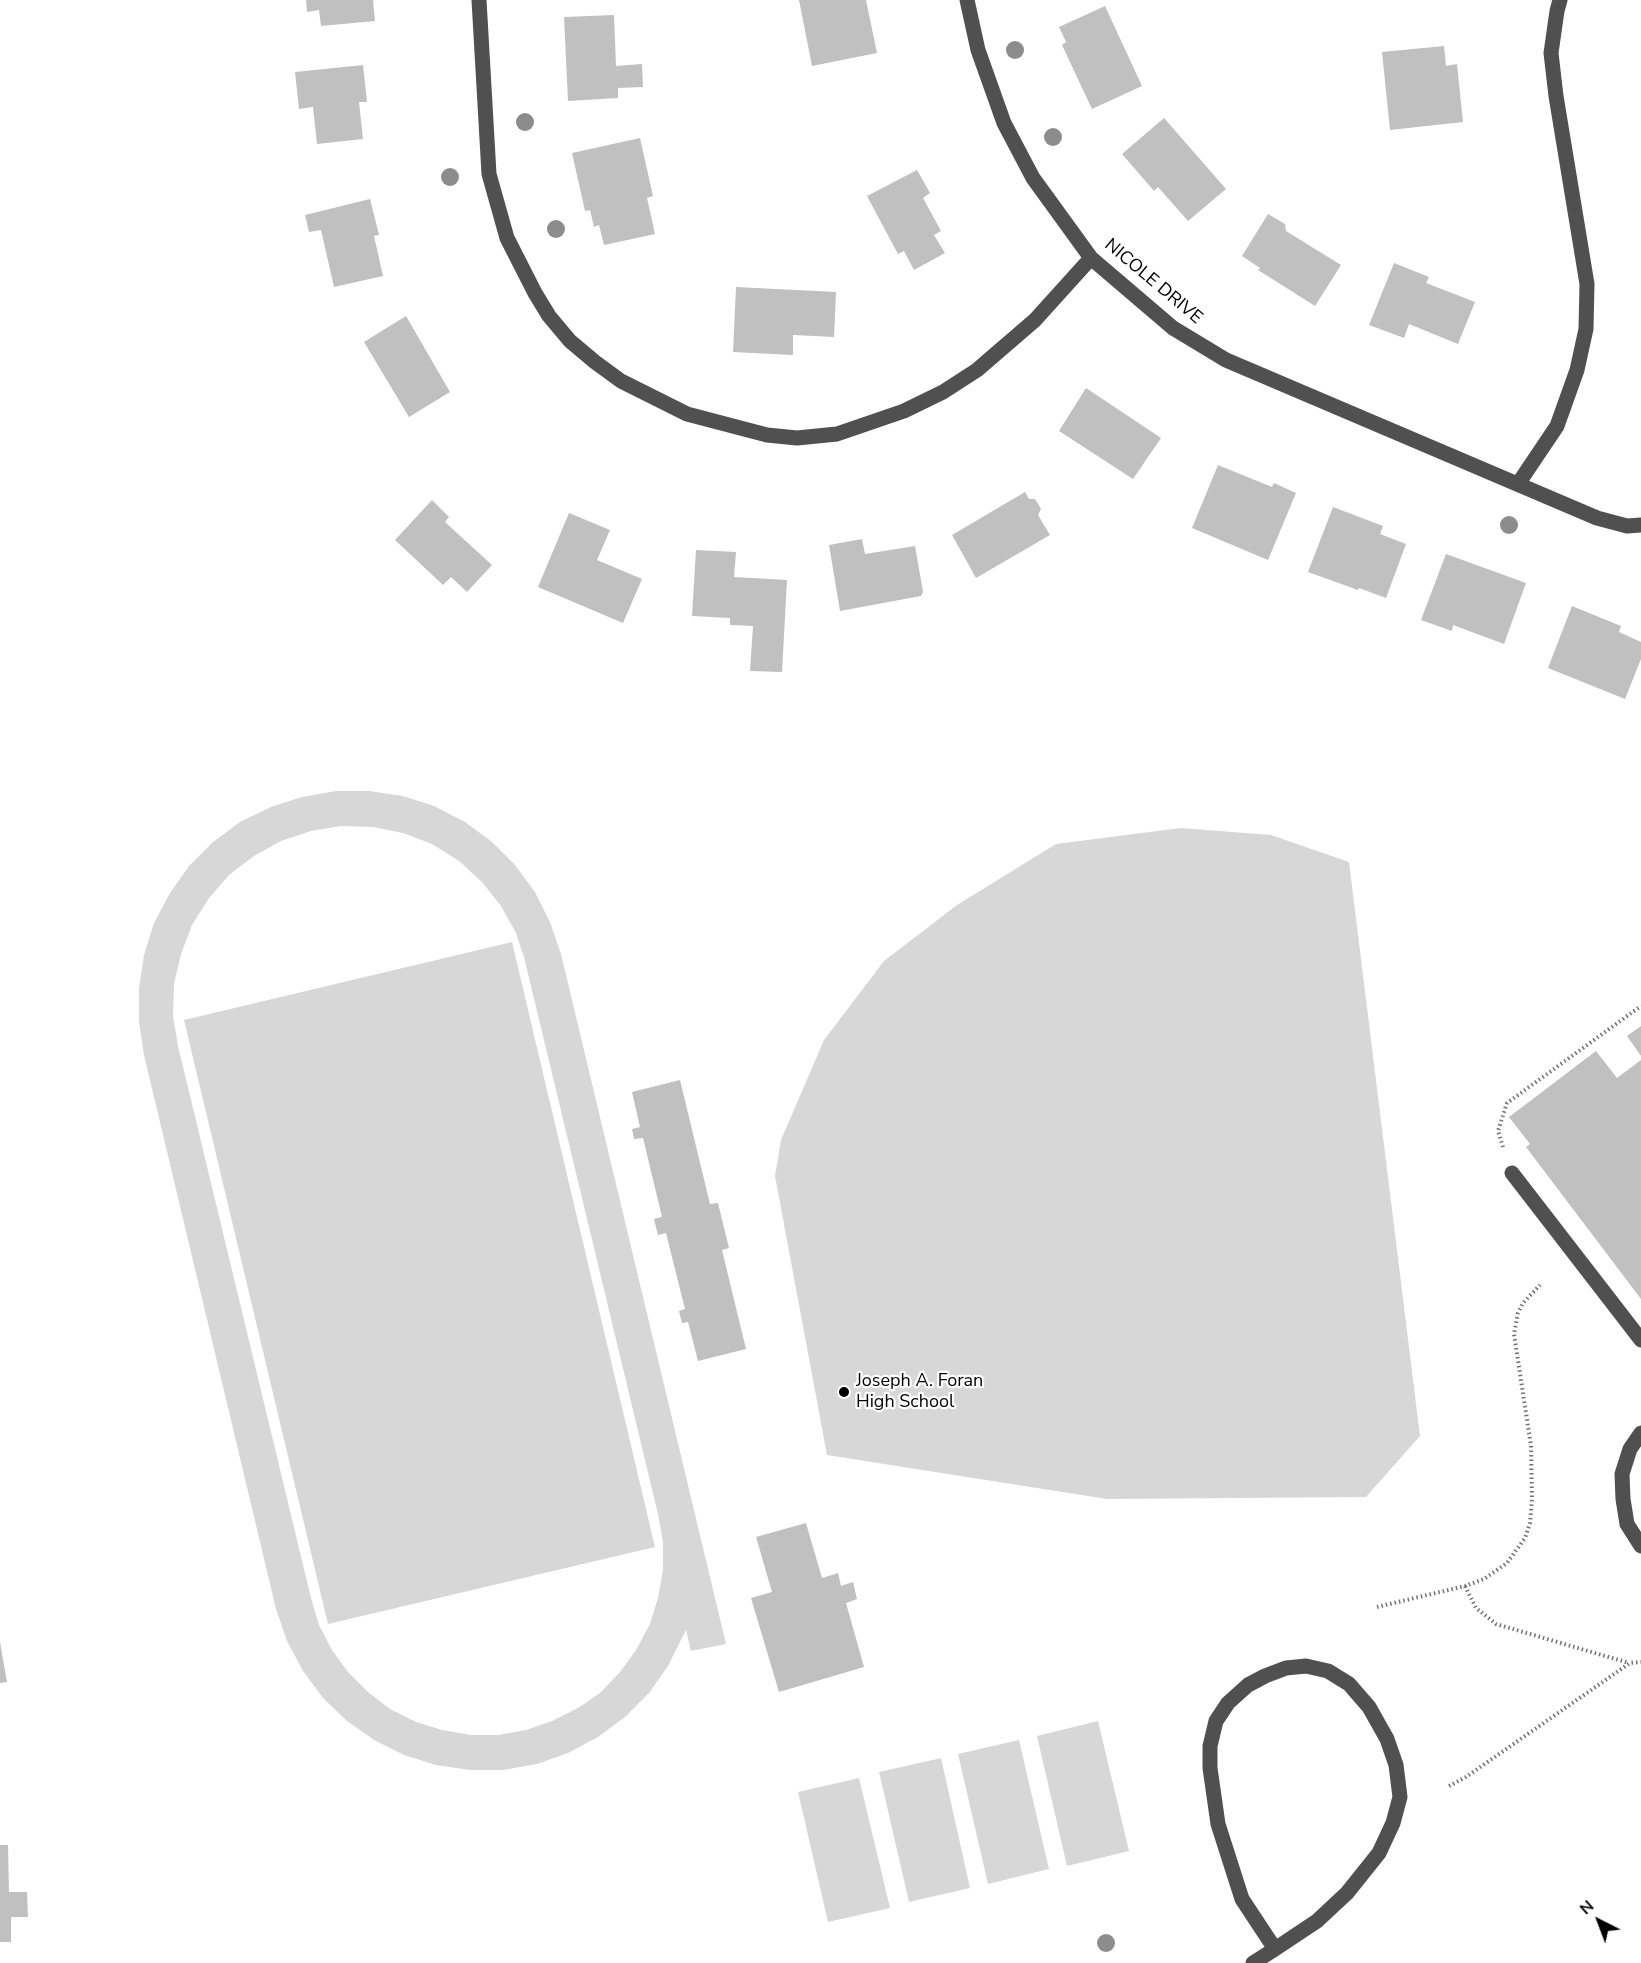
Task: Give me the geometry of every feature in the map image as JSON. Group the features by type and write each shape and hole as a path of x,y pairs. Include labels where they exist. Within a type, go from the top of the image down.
{"street":[{"path":"479,0 489,174 507,238 530,284 549,316 563,333 595,362 621,381 687,414 767,435 797,438 837,434 903,411 943,392 977,370 1035,320 1091,258"},
{"name":"NICOLE DRIVE","path":"967,0 978,50 1004,123 1033,178 1091,258 1173,328 1226,360 1597,518 1627,526 1641,525"},
{"path":"1518,484 1557,426 1577,370 1586,329 1587,284 1551,53 1560,0"},
{"path":"1512,1173 1641,1340"},
{"path":"1641,1433 1630,1449 1622,1474 1627,1524 1641,1546"},
{"path":"1253,1963 1317,1922 1347,1893 1379,1853 1393,1823 1400,1797 1396,1765 1369,1707 1350,1684 1328,1671 1306,1666 1286,1668 1248,1685 1228,1703 1216,1721 1210,1746 1210,1768 1218,1824 1242,1899 1275,1948"}],"path":[{"path":"1512,1173 1498,1131 1507,1103 1641,1006"},
{"path":"1377,1606 1466,1586 1484,1579 1507,1563 1525,1538 1530,1524 1532,1499 1531,1446 1514,1334 1518,1313 1523,1303 1540,1285"},
{"path":"1466,1586 1476,1608 1496,1624 1630,1663 1641,1662"},
{"path":"1449,1786 1466,1777 1630,1663"}],"shaded area":[{"path":"336,791 369,791 403,796 434,806 465,822 491,841 515,865 535,892 550,922 561,954 726,1644 691,1651 686,1630 668,1666 649,1693 625,1717 598,1737 568,1753 537,1764 503,1770 470,1770 436,1765 404,1755 374,1740 347,1721 323,1698 303,1671 287,1641 276,1609 144,1055 139,1022 139,988 144,955 154,923 170,893 189,866 213,842 240,822 271,807 302,797","holes":["341,826 373,827 403,833 432,844 459,861 482,882 501,906 516,933 524,957 663,1542 663,1570 650,1624 636,1650 620,1672 600,1693 578,1708 552,1721 526,1730 498,1735 471,1735 442,1730 416,1722 390,1709 348,1672 332,1650 319,1625 178,1046 173,1016 174,984 181,954 192,925 209,898 229,875 254,856 281,841 311,831"]},
{"path":"1181,828 1271,835 1349,862 1420,1436 1366,1497 1107,1499 827,1455 775,1176 781,1140 824,1040 884,961 957,905 1056,844"},
{"path":"512,942 655,1547 328,1624 184,1020"},
{"path":"1098,1721 1129,1851 1067,1866 1037,1736"},
{"path":"1019,1740 1049,1869 988,1884 958,1754"},
{"path":"941,1758 970,1888 909,1902 879,1772"},
{"path":"859,1778 890,1908 828,1922 798,1792"}],"building":[{"path":"306,0 373,0 375,21 321,26 319,10 307,12"},
{"path":"799,0 866,0 877,53 812,66"},
{"path":"1105,6 1142,86 1092,109 1062,45 1066,42 1059,27"},
{"path":"614,15 616,66 642,64 643,87 618,88 618,98 568,101 564,17"},
{"path":"1444,46 1446,66 1457,64 1463,122 1390,130 1382,52"},
{"path":"363,65 367,102 359,102 363,139 317,144 313,107 299,109 295,72"},
{"path":"1164,118 1226,189 1188,221 1158,187 1154,191 1122,154"},
{"path":"640,138 653,196 647,198 655,234 604,245 599,225 594,227 590,210 585,211 572,153"},
{"path":"917,170 930,193 923,198 941,231 934,235 945,253 914,270 904,251 898,254 867,196"},
{"path":"370,199 379,235 374,236 383,276 334,287 321,230 309,232 305,215"},
{"path":"1268,214 1285,224 1286,231 1341,265 1315,306 1258,270 1260,268 1242,256"},
{"path":"1394,263 1429,277 1426,283 1475,302 1458,344 1409,324 1404,338 1369,325"},
{"path":"736,287 836,292 834,337 793,335 793,355 733,352"},
{"path":"406,316 450,392 409,417 364,342"},
{"path":"1086,388 1161,438 1133,479 1059,431"},
{"path":"1218,465 1272,487 1274,483 1296,493 1268,560 1192,528"},
{"path":"1025,492 1029,499 1035,499 1041,509 1038,515 1050,535 976,578 952,535"},
{"path":"432,500 449,517 445,522 492,565 467,592 451,577 443,585 395,540"},
{"path":"1333,507 1383,526 1380,534 1406,544 1386,598 1308,572"},
{"path":"569,513 610,530 597,560 642,579 623,623 538,587"},
{"path":"862,539 865,554 915,546 923,592 921,596 840,611 829,545"},
{"path":"696,550 736,552 734,577 787,580 782,672 750,671 753,626 730,625 730,618 692,616"},
{"path":"1446,554 1526,583 1504,644 1453,625 1452,631 1421,620"},
{"path":"1572,606 1621,626 1619,632 1641,642 1641,659 1625,699 1548,668"},
{"path":"1641,1026 1641,1056 1627,1036"},
{"path":"1596,1051 1617,1078 1641,1060 1641,1299 1526,1147 1530,1144 1509,1117"},
{"path":"680,1080 710,1204 718,1203 729,1248 722,1250 746,1349 698,1361 688,1322 682,1323 679,1311 685,1309 666,1233 658,1235 654,1219 662,1217 643,1138 634,1139 632,1129 640,1127 632,1092"},
{"path":"806,1523 822,1578 838,1573 841,1586 853,1582 857,1599 846,1603 864,1667 779,1692 751,1598 772,1592 756,1537"},
{"path":"0,1642 7,1682 0,1683"},
{"path":"0,1845 8,1845 9,1892 27,1892 28,1917 11,1917 11,1942 0,1942"}],"place":[{"name":"Joseph A. Foran High School","path":"844,1392"}]}
